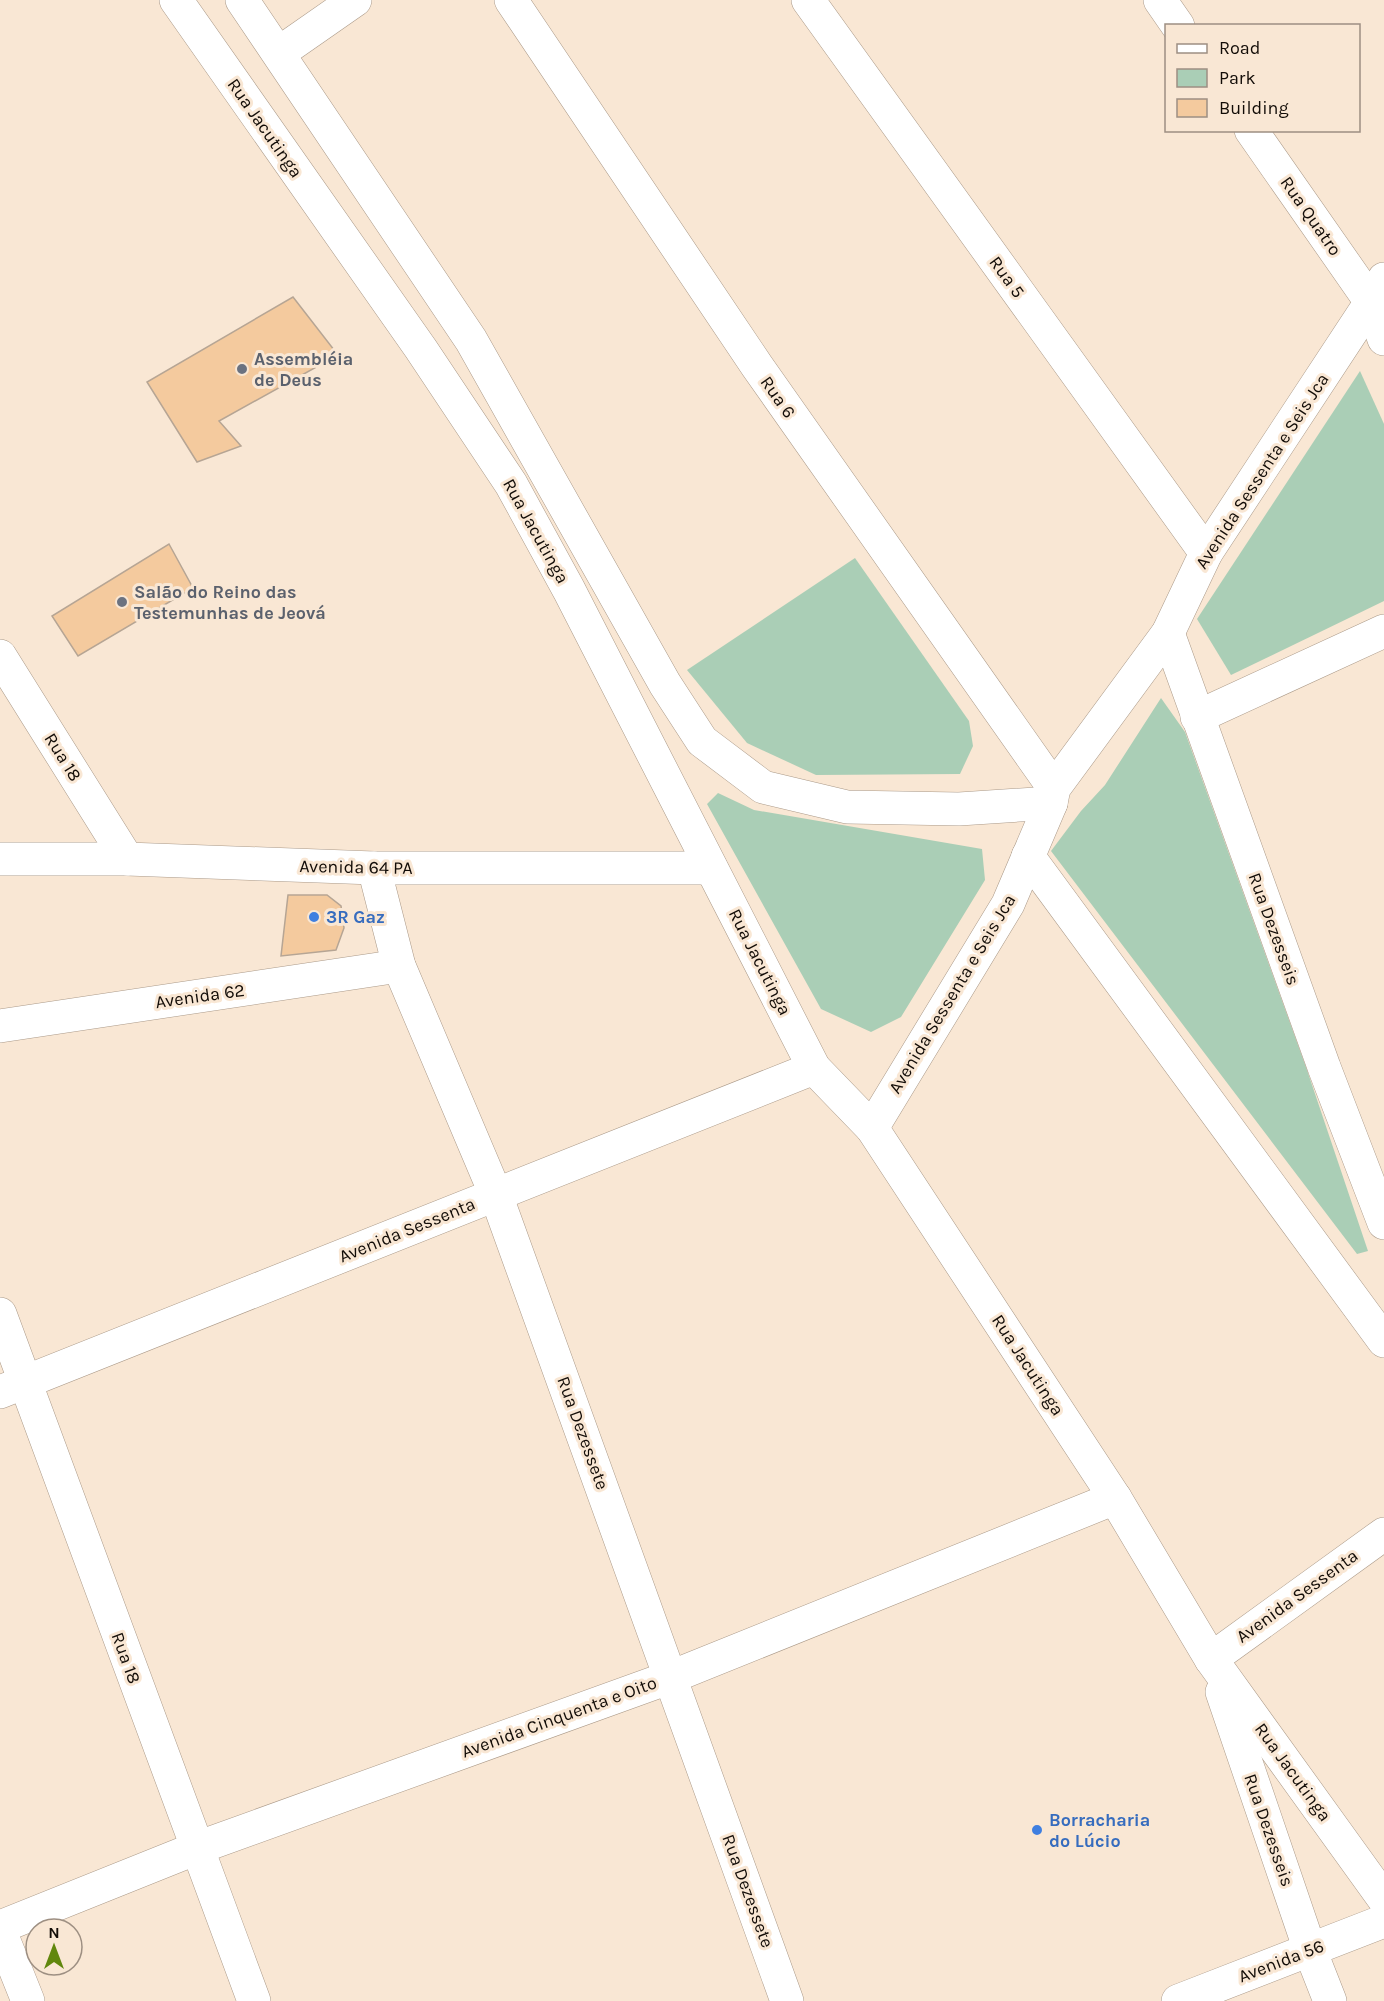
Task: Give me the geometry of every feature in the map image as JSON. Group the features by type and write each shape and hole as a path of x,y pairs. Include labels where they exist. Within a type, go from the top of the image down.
{"street":[{"name":"Rua Jacutinga","path":"176,0 421,349 511,484 574,600 814,1068 872,1128 1115,1498 1211,1659 1384,1899"},
{"path":"242,0 471,340 665,684 702,741 763,787 847,807 959,809 1052,796"},
{"path":"279,53 355,0"},
{"name":"Rua 6","path":"511,0 757,366 1052,796"},
{"name":"Rua 5","path":"808,0 1206,553"},
{"path":"1160,0 1177,24"},
{"name":"Rua Quatro","path":"1253,132 1377,290 1384,339"},
{"name":"Avenida Sessenta e Seis Jca","path":"872,1128 1008,904 1052,796 1168,633 1206,553 1377,290"},
{"path":"1197,717 1384,630"},
{"name":"Rua Dezesseis","path":"1168,633 1320,1056 1384,1223"},
{"name":"Rua 18","path":"0,656 127,859"},
{"path":"1028,856 1384,1341"},
{"name":"Avenida 64 PA","path":"0,859 127,859 374,868 711,867"},
{"name":"Rua Dezessete","path":"374,868 399,966 496,1195 787,2001"},
{"name":"Avenida 62","path":"0,1026 399,966"},
{"name":"Avenida Sessenta","path":"13,1387 814,1068"},
{"name":"Rua 18","path":"0,1314 13,1387 197,1848 255,2001"},
{"name":"Avenida Cinquenta e Oito","path":"0,1929 197,1848 670,1677 1115,1498"},
{"name":"Avenida Sessenta","path":"1211,1659 1384,1534"},
{"name":"Rua Dezesseis","path":"1211,1659 1310,1950 1330,2001"},
{"name":"Avenida 56","path":"1178,2001 1384,1921"},
{"path":"0,1929 28,2001"}],"green space":[{"path":"1360,371 1384,424 1384,601 1231,675 1197,619"},
{"path":"855,558 969,721 973,746 960,774 816,775 747,743 687,670"},
{"path":"1161,698 1185,732 1307,1070 1368,1251 1357,1254 1051,851 1081,811 1105,785"},
{"path":"718,793 754,810 982,849 985,880 901,1017 871,1032 821,1009 707,804"}],"building":[{"name":"Assembléia de Deus","path":"293,297 338,355 219,421 241,446 197,462 147,382"},
{"name":"Salão do Reino das Testemunhas de Jeová","path":"169,544 193,588 78,656 52,616"},
{"name":"3R Gaz","path":"288,895 327,895 341,906 344,928 336,950 281,956"}],"place":[{"name":"Assembléia de Deus","path":"242,369"},
{"name":"Salão do Reino das Testemunhas de Jeová","path":"122,602"},
{"name":"3R Gaz","path":"314,917"},
{"name":"Borracharia do Lúcio","path":"1037,1830"}]}
